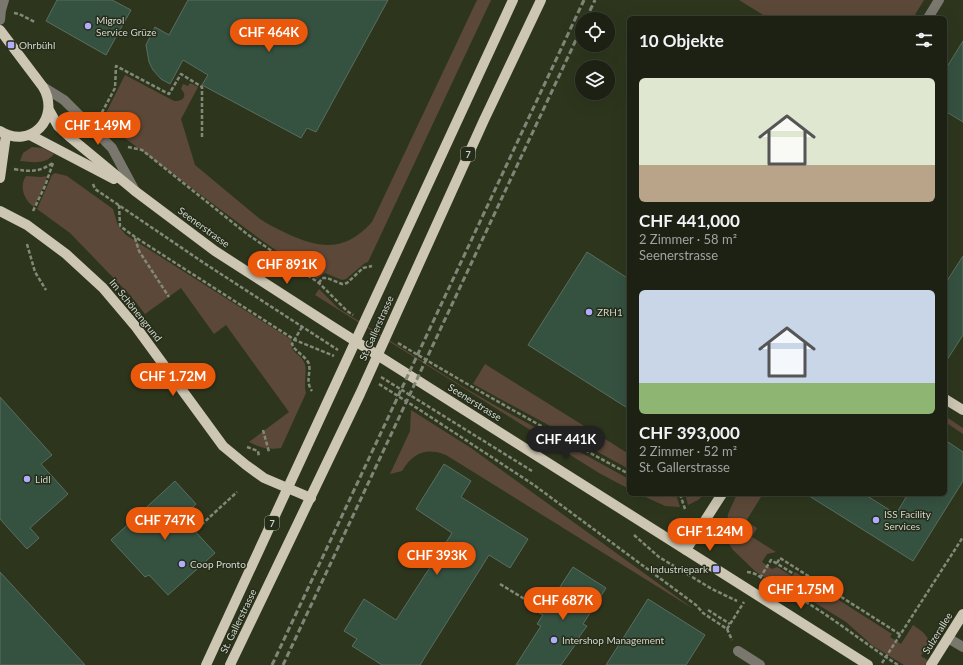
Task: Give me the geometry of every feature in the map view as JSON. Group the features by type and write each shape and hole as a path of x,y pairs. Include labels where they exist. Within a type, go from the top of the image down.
{"main road":[{"name":"St. Gallerstrasse","path":"206,665 513,0"},
{"name":"St. Gallerstrasse","path":"230,665 360,394 484,120 541,0"},
{"name":"Seenerstrasse","path":"0,30 43,87 47,94 49,110 58,126 135,190 214,251 333,328 868,665"},
{"path":"0,178 3,133 14,137 30,135 43,125 49,110"},
{"name":"Seenerstrasse","path":"30,135 135,190"},
{"name":"Im Schönengrund","path":"0,211 27,225 66,254 103,288 136,327 223,446 264,478 311,498"},
{"path":"947,400 963,410"},
{"path":"686,550 721,496"},
{"name":"Sulzerallee","path":"931,665 963,614"}],"street":[{"path":"0,20 4,0"},
{"path":"929,16 939,0"},
{"name":"Seenerstrasse","path":"43,87 64,100 112,148 135,190"},
{"path":"948,638 963,647"},
{"path":"738,651 760,665"}],"path":[{"path":"14,13 35,22"},
{"path":"97,122 115,88 116,66 170,94 181,74 202,87 202,140"},
{"path":"21,170 32,172 43,170 54,163 33,211"},
{"path":"95,189 119,205 120,226 135,237 295,340 336,358"},
{"path":"135,237 139,251 168,297"},
{"path":"27,244 35,272 46,290"},
{"path":"319,283 322,278 327,278 342,284 347,283 363,268 372,266"},
{"path":"302,327 292,346 308,361 308,385 312,391"},
{"path":"375,382 534,485 696,605 702,613 727,629 738,651"},
{"path":"263,430 269,452"},
{"path":"191,527 194,524 200,526 237,492"},
{"path":"681,496 685,509"},
{"path":"881,665 963,537"},
{"path":"657,551 653,552 700,582 736,600 748,608"},
{"path":"777,563 780,558 901,635"},
{"path":"767,566 771,560 794,574"},
{"path":"753,572 776,588 802,600 848,629 873,650 898,665"},
{"path":"697,586 700,582"},
{"path":"500,584 541,609"},
{"path":"802,600 805,596"},
{"path":"708,610 730,624"},
{"path":"727,629 734,618"}],"shaded area":[{"path":"0,0 963,0 963,665 0,665"},
{"path":"477,0 491,0 368,262 346,279 342,280 325,273 317,279 260,239 102,121 125,75 174,101 180,101 184,98 184,94 181,89 183,84 188,86 190,83 198,87 181,119 195,165 260,219 270,225 311,243 332,245 342,243 352,239 362,232 372,222"},
{"path":"739,0 924,0 914,16 765,16"},
{"path":"32,147 43,148 54,154 47,160 43,161 20,161 23,153"},
{"path":"55,173 67,176 113,209 118,226 126,235 292,340 291,344 293,350 302,359 305,365 306,393 281,448 265,448 249,442 289,412 226,325 214,334 181,288 145,314 130,295 70,233 37,209 52,175"},
{"path":"26,176 47,176 34,207 25,197 23,184"},
{"path":"319,289 338,308 465,388 627,478 627,488 599,473 315,295"},
{"path":"485,364 627,453 627,468 473,384"},
{"path":"411,410 471,448 695,610 446,455 432,452 421,453 415,456 402,471 390,474 410,431"},
{"path":"947,417 963,428 963,434 947,423"},
{"path":"643,496 677,496 680,507 665,506"},
{"path":"686,496 703,496 698,500 688,505"},
{"path":"736,496 762,496 746,521 757,528 752,537 776,552 767,554 762,562 772,569 777,567 792,576 795,572 892,634 890,637 901,644 913,625 928,638 928,650 925,649 921,656 935,665 904,665 873,646 846,622 796,591 767,579 755,571 733,550 729,544 727,535 728,514"}],"building":[{"name":"Migrol Service Grüze","path":"57,0 112,0 131,10 106,55 46,21"},
{"path":"188,0 388,0 316,132 307,128 301,138 202,85 208,75 183,60 170,84 161,79 153,70 149,62 146,45 155,27 169,35"},
{"path":"963,41 963,122 947,112 947,67"},
{"name":"ZRH1","path":"587,252 627,278 627,408 528,345"},
{"path":"963,256 963,335 947,360 947,281"},
{"name":"Lidl","path":"0,397 52,455 41,464 68,494 30,528 39,538 27,549 0,519"},
{"path":"947,441 963,452 963,481 913,561 809,496 867,496 896,514 907,496 947,496"},
{"path":"444,464 471,481 461,497 528,539 510,568 489,555 420,665 382,665 352,646 357,639 344,631 364,599 396,620 452,533 416,509"},
{"path":"175,481 196,504 182,517 215,553 168,595 149,575 145,577 111,540"},
{"path":"573,567 606,588 583,624 587,626 561,665 516,665 541,626 537,624 543,615 539,613 549,597 552,599"},
{"path":"0,572 56,633 85,665 0,665"},
{"path":"648,599 705,635 686,665 606,665"}],"railway":[{"path":"272,665 584,0"},
{"path":"589,12 595,0"},
{"path":"283,665 575,42"}],"place":[{"name":"Migrol Service Grüze","path":"88,26"},
{"name":"Ohrbühl","path":"11,45"},
{"name":"ZRH1","path":"589,312"},
{"name":"Lidl","path":"27,479"},
{"name":"ISS Facility Services","path":"876,520"},
{"name":"Coop Pronto","path":"182,564"},
{"name":"Industriepark","path":"716,569"},
{"name":"Intershop Management","path":"554,640"}]}
